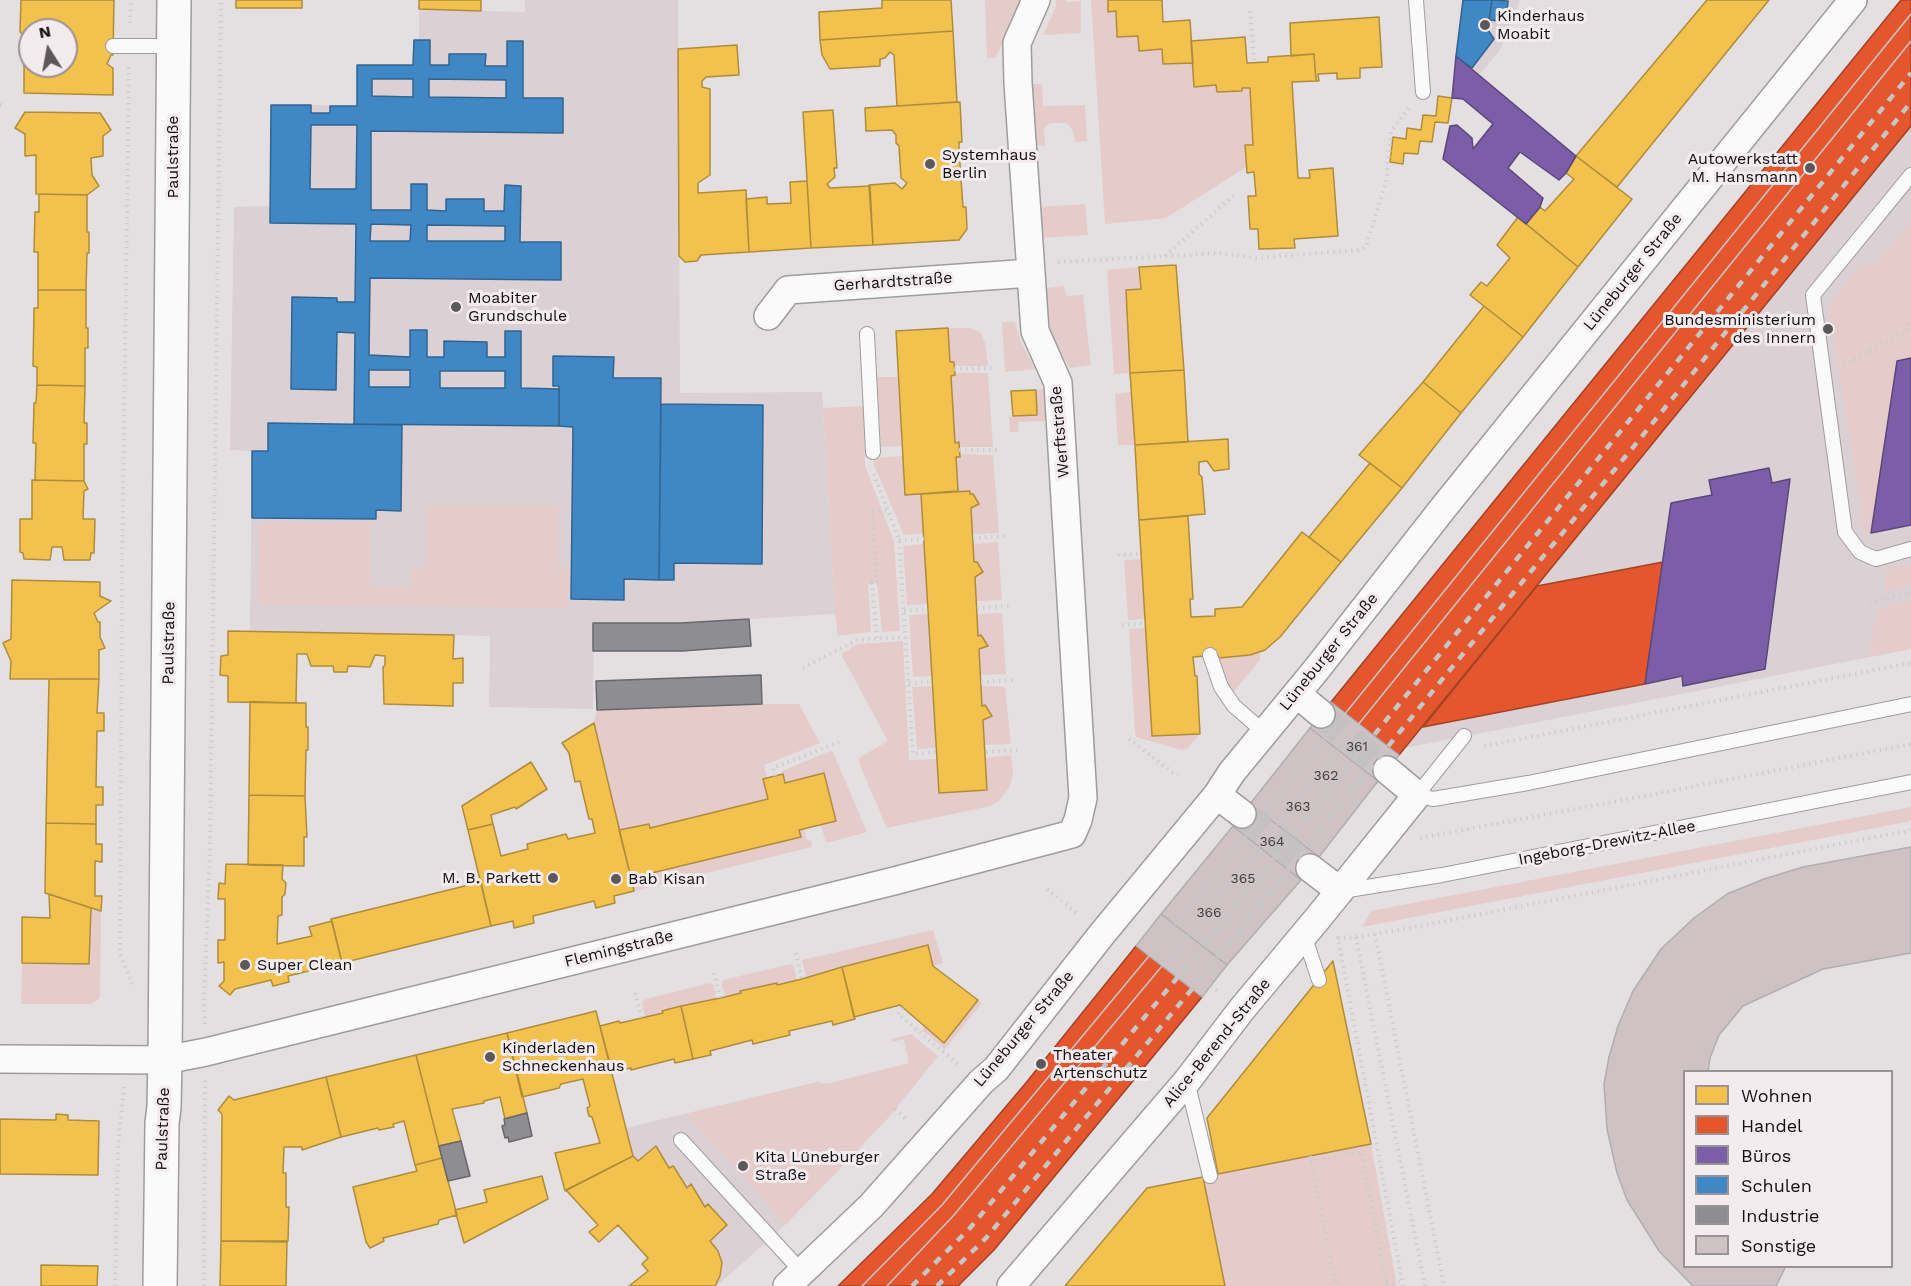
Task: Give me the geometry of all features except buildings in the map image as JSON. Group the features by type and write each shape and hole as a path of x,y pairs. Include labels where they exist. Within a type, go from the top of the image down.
{"street":[{"name":"Paulstraße","path":"160,1286 165,1060 174,0"},
{"name":"Werftstraße","path":"1036,0 1017,43 1018,83 1035,331 1058,383 1083,798 1072,834"},
{"name":"Lüneburger Straße","path":"795,1279 871,1206 981,1082 996,1069 1102,934 1217,795 1232,772 1297,694 1444,507 1853,0"},
{"name":"Gerhardtstraße","path":"768,316 788,290 1031,268"},
{"path":"1297,694 1321,714"},
{"path":"1387,770 1417,795"},
{"path":"1217,795 1242,814"},
{"name":"Alice-Berend-Straße","path":"1011,1286 1187,1081 1242,1009 1417,795"},
{"name":"Flemingstraße","path":"0,1059 165,1060 206,1052 884,884 1072,834"},
{"path":"1310,868 1340,891"}],"lane":[{"path":"1416,0 1423,92"},
{"path":"113,46 173,46"},
{"path":"1911,175 1813,295 1845,532 1860,552 1876,559 1911,549"},
{"path":"867,334 873,452"},
{"path":"1210,655 1221,687 1242,714 1264,732"},
{"path":"1464,736 1417,795 1433,799 1528,783 1911,704"},
{"name":"Ingeborg-Drewitz-Allee","path":"1340,891 1453,872 1911,782"},
{"path":"1304,935 1319,980"},
{"path":"1187,1081 1210,1176"},
{"path":"681,1140 795,1279"}],"path":[{"path":"131,0 122,570 120,952 132,982 132,994"},
{"path":"204,998 210,847 221,0"},
{"path":"1250,11 1254,60"},
{"path":"1031,268 1219,253 1256,258 1358,250 1366,247 1387,178 1391,130 1423,92"},
{"path":"1165,256 1233,195"},
{"path":"1824,376 1904,333 1911,323"},
{"path":"954,369 992,368"},
{"path":"959,450 999,450"},
{"path":"873,452 867,453 870,466 899,540 913,754 936,753"},
{"path":"877,638 872,583 877,583 872,512 888,511"},
{"path":"973,538 1005,536"},
{"path":"899,540 924,539"},
{"path":"1118,555 1141,554"},
{"path":"1870,603 1911,592"},
{"path":"977,608 1010,606"},
{"path":"904,611 928,609"},
{"path":"1122,625 1145,623"},
{"path":"803,668 857,640 905,637"},
{"path":"1451,753 1911,663"},
{"path":"981,682 1015,680"},
{"path":"909,683 932,682"},
{"path":"1129,739 1177,776"},
{"path":"775,776 773,768 839,742"},
{"path":"1418,838 1911,744"},
{"path":"986,752 1020,750"},
{"path":"1311,1162 1361,1151 1387,1284 1402,1283 1338,938 1375,934 1911,830"},
{"path":"1375,934 1444,1286"},
{"path":"1356,937 1425,1286"},
{"path":"796,952 802,979"},
{"path":"714,973 720,998"},
{"path":"1211,986 1221,994"},
{"path":"635,993 641,1018"},
{"path":"903,1008 898,1014 981,1082"},
{"path":"204,1101 204,1286"},
{"path":"115,1286 118,1148 123,1111"},
{"path":"1310,1156 1336,1286"}],"shaded area":[{"name":"Moabiter Grundschule","path":"525,0 678,0 680,393 822,392 835,614 681,623 594,623 593,709 489,707 490,636 250,631 252,451 230,450 234,207 270,206 311,105 357,106 357,65 413,65 414,40 419,39 419,9 525,12"},
{"path":"985,0 1023,0 1023,6 995,58 987,58"},
{"path":"1056,0 1081,1 1081,33 1043,35 1056,6"},
{"path":"1091,0 1108,0 1109,12 1116,11 1117,37 1138,36 1139,51 1162,49 1164,64 1193,63 1194,87 1216,85 1217,92 1250,88 1253,145 1245,145 1246,167 1166,218 1105,224"},
{"name":"Kinderhaus Moabit","path":"1463,0 1520,0 1500,50 1479,75 1456,56"},
{"path":"1032,84 1042,84 1043,106 1085,105 1087,141 1075,142 1073,131 1067,123 1050,123 1044,128 1045,146 1037,145"},
{"name":"Bundesministerium des Innern","path":"1911,126 1911,649 1405,748"},
{"path":"1085,204 1088,235 1040,238 1038,207"},
{"path":"1911,221 1911,358 1897,361 1871,533 1865,535 1829,307 1859,266 1877,263"},
{"path":"1139,267 1141,289 1126,290 1130,373 1114,374 1107,270"},
{"path":"1064,286 1066,296 1083,295 1091,365 1070,368 1050,334 1047,322 1046,288"},
{"path":"1002,322 1015,322 1020,340 1035,369 1005,372"},
{"path":"948,328 971,328 981,333 985,343 988,366 954,366 954,362 950,362"},
{"path":"954,373 988,373 993,447 959,447 958,443 955,443 951,376"},
{"path":"877,377 898,377 902,446 881,447"},
{"path":"1043,389 1046,421 1019,422 1018,432 1010,432 1009,417 1037,415 1036,390"},
{"path":"1131,392 1135,445 1118,445 1115,394"},
{"path":"864,406 865,466 894,541 900,631 882,632 877,583 872,583 868,584 871,632 838,636 823,408"},
{"path":"960,454 993,455 999,533 972,534 971,508 979,504 969,491 958,491 956,457"},
{"path":"903,456 905,494 921,494 924,533 904,535 874,465 874,458"},
{"path":"426,505 558,505 558,569 569,569 568,608 258,605 259,522 371,523 371,587 411,588 411,568 426,568"},
{"path":"998,542 1002,600 976,601 975,577 983,572 977,562 974,562 973,544"},
{"path":"924,544 928,604 907,605 903,546"},
{"path":"1141,559 1145,619 1128,620 1124,560"},
{"path":"1911,564 1911,584 1884,591 1886,569"},
{"path":"1911,600 1911,649 1869,657 1877,610"},
{"path":"1002,613 1006,674 981,675 979,649 987,645 981,635 978,636 977,614"},
{"path":"928,614 932,676 913,677 909,615"},
{"path":"1145,628 1152,736 1200,734 1187,749 1181,750 1136,737 1129,629"},
{"path":"903,641 909,760 937,759 939,793 987,790 986,758 1011,755 1013,775 1009,788 999,801 990,806 887,828 860,766 859,758 888,741 841,654 858,644"},
{"path":"1260,653 1260,660 1234,691 1230,690 1219,658"},
{"path":"932,686 936,748 917,749 912,687"},
{"path":"982,686 1005,687 1011,744 985,745 983,720 985,706 982,706"},
{"path":"799,704 820,743 764,765 767,778 763,780 768,799 650,828 649,824 619,830 594,723 597,710"},
{"path":"830,751 833,752 867,832 826,843 821,825 836,821 824,774 785,783 782,771"},
{"path":"1911,807 1911,821 1362,927 1371,911"},
{"path":"804,829 807,841 811,840 812,847 634,891 631,879 800,837 799,830"},
{"path":"91,908 101,911 100,998 91,1004 21,1004 22,963 89,964"},
{"path":"933,930 943,963 933,966 928,945 806,977 802,960"},
{"path":"791,964 797,980 741,991 741,993 725,997 723,980"},
{"path":"710,983 714,986 716,999 681,1006 645,1017 642,1002 646,999"},
{"path":"978,1000 982,1003 945,1049 922,1030 925,1026 944,1043"},
{"name":"Kita Lüneburger Straße","path":"911,1034 938,1056 888,1118 786,1224 686,1114 817,1082 827,1084 909,1063 904,1039 892,1042 892,1039"},
{"name":"Kita Lüneburger Straße","path":"938,1056 888,1118 853,1155 786,1224 717,1286 715,1286 722,1267 716,1248 633,1156 626,1128 817,1082 827,1084"},
{"path":"1371,1144 1397,1286 1225,1286 1203,1177"}],"tunnel":[{"path":"1321,714 1387,770"},
{"path":"1242,814 1310,868"}],"tram line":[{"path":"862,1286 942,1205 1149,956 1911,14"},
{"path":"887,1286 954,1215 1188,935 1911,41"}],"railway":[{"path":"912,1286 970,1228 1177,978 1911,73"},
{"path":"937,1286 986,1238 1192,989 1911,102"}],"place":[{"name":"Kinderhaus Moabit","path":"1485,25"},
{"name":"Systemhaus Berlin","path":"930,164"},
{"name":"Autowerkstatt M. Hansmann","path":"1810,168"},
{"name":"Moabiter Grundschule","path":"456,307"},
{"name":"Bundesministerium des Innern","path":"1828,329"},
{"name":"M. B. Parkett","path":"553,878"},
{"name":"Bab Kisan","path":"616,879"},
{"name":"Super Clean","path":"245,965"},
{"name":"Kinderladen Schneckenhaus","path":"490,1057"},
{"name":"Theater Artenschutz","path":"1041,1064"},
{"name":"Kita Lüneburger Straße","path":"743,1166"}]}
